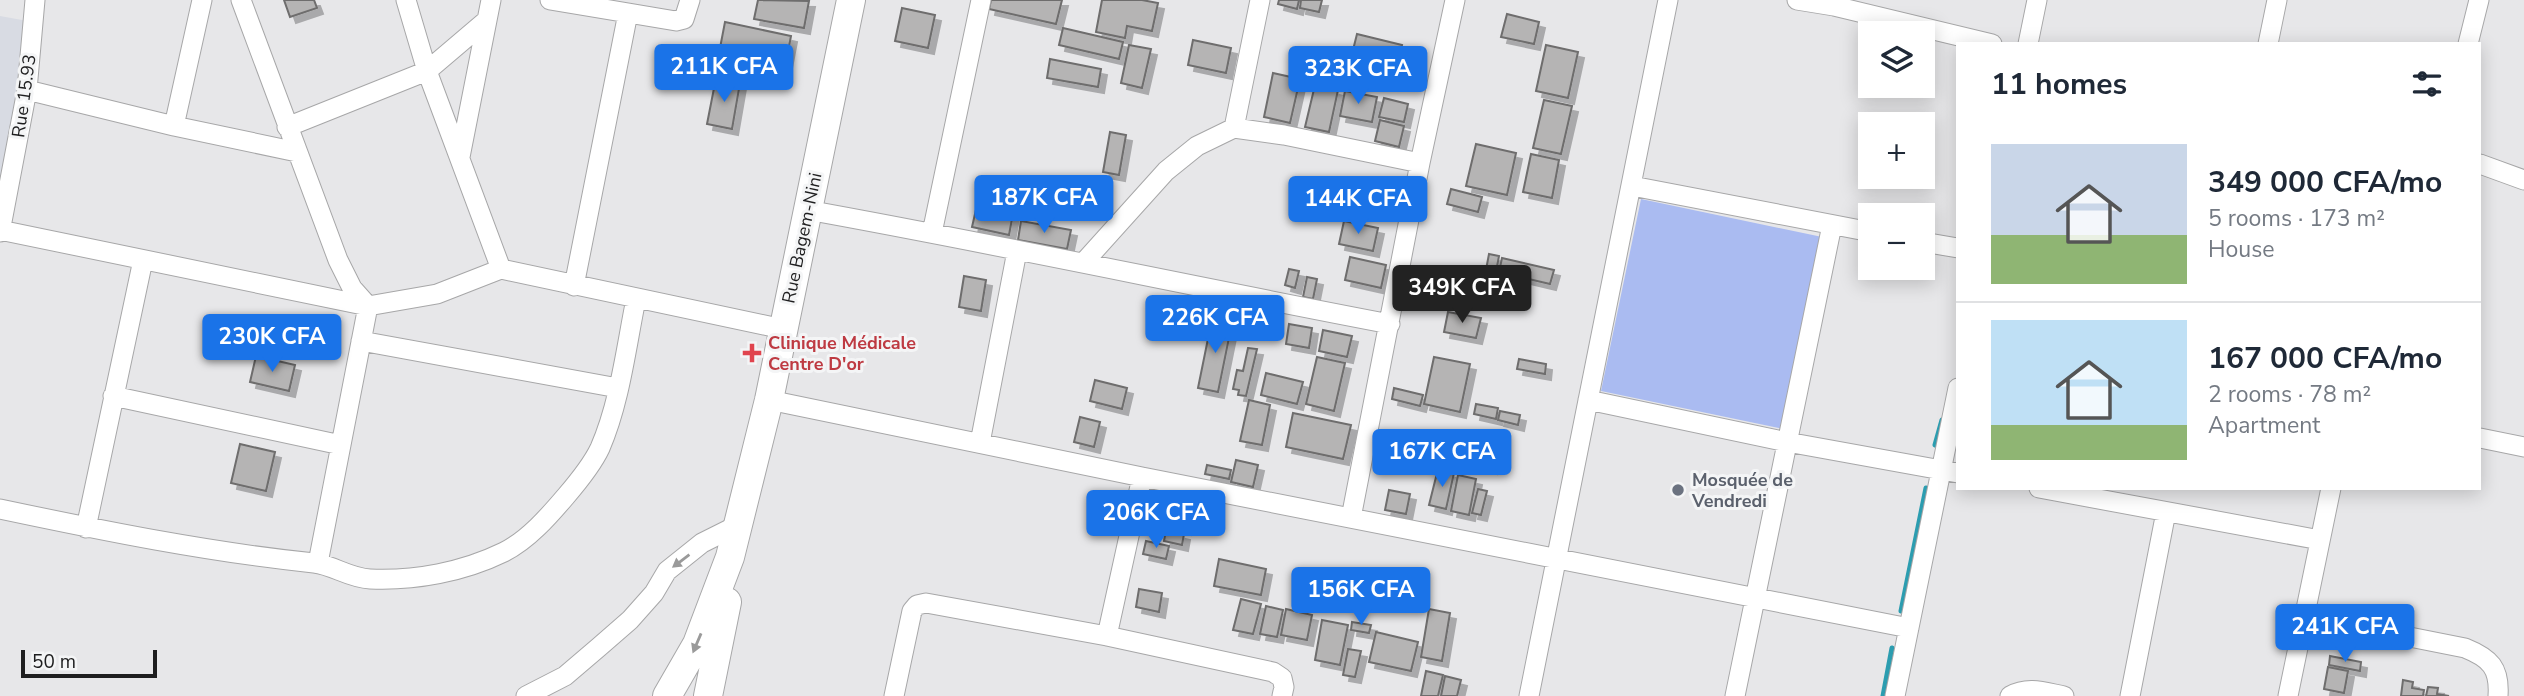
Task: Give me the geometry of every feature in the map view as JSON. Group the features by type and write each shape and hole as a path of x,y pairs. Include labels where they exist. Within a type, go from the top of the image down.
{"street":[{"name":"Rue 15.93","path":"0,231 27,90 35,0"},
{"path":"174,126 202,0"},
{"path":"241,0 338,260 352,288 368,306"},
{"path":"406,0 427,71 501,269"},
{"path":"459,158 491,0"},
{"path":"550,0 676,21 684,19 690,0"},
{"name":"Rue Bagem-Nini","path":"730,557 769,400 851,0"},
{"path":"932,233 981,0"},
{"path":"1234,128 1260,0"},
{"path":"1351,518 1420,163 1455,0"},
{"path":"1529,696 1668,0"},
{"path":"1797,0 1834,3 1984,42"},
{"path":"2028,42 2038,0"},
{"path":"2268,42 2277,0"},
{"path":"2468,42 2479,0"},
{"path":"574,286 628,13"},
{"path":"287,127 427,71 487,20"},
{"path":"27,90 174,126 297,152"},
{"path":"1084,262 1166,171 1197,146 1234,128 1284,135 1420,163"},
{"path":"2481,164 2524,180"},
{"path":"1632,186 1858,230"},
{"path":"807,210 1084,262 1390,324"},
{"path":"1735,696 1832,225"},
{"path":"0,231 368,306 437,294 501,269 783,329"},
{"path":"1935,244 1956,248"},
{"path":"981,443 1017,251"},
{"path":"86,527 143,260"},
{"path":"0,509 267,559 318,564 346,575 366,579 403,579 448,572 505,552 544,522 578,481 600,449 618,388 636,299"},
{"path":"318,564 368,306"},
{"path":"361,341 618,388"},
{"path":"113,396 341,445"},
{"path":"769,400 1142,477 1909,628"},
{"path":"1588,400 1787,442 1949,471"},
{"path":"1895,696 1909,628 1949,471 1956,406"},
{"path":"2481,438 2524,447"},
{"path":"1107,636 1142,477"},
{"path":"2060,490 2320,540"},
{"path":"2288,696 2331,490"},
{"path":"2130,696 2166,512"},
{"path":"526,696 565,676 609,638 654,593 667,571 702,543 738,525"},
{"path":"667,696 697,644 730,557"},
{"path":"708,696 730,591 730,557"},
{"path":"894,696 912,611 917,605 926,603 1107,636 1273,672 1282,678 1282,696"},
{"path":"2304,616 2465,648 2482,655 2494,668 2499,679 2498,696"},
{"path":"2010,696 2022,690 2029,690 2064,696"}],"shaded area":[{"path":"0,16 33,22 0,183"},
{"path":"1641,199 1827,238 1788,430 1601,391"}],"building":[{"path":"284,0 314,0 317,8 290,17"},
{"path":"758,0 809,1 804,28 754,19"},
{"path":"991,0 1062,0 1056,24 989,9"},
{"path":"1102,0 1142,0 1158,3 1152,31 1127,26 1125,38 1096,32"},
{"path":"1279,0 1299,0 1297,9 1278,4"},
{"path":"1301,0 1322,0 1319,12 1300,8"},
{"path":"902,8 935,15 928,48 895,41"},
{"path":"1507,14 1539,22 1534,44 1501,37"},
{"path":"725,22 791,36 786,62 720,48"},
{"path":"1063,28 1123,42 1119,59 1059,45"},
{"path":"1357,34 1402,45 1397,64 1352,54"},
{"path":"1193,40 1231,48 1226,73 1188,65"},
{"path":"1129,45 1151,49 1142,88 1121,83"},
{"path":"1546,45 1578,52 1568,98 1536,91"},
{"path":"1050,59 1101,69 1098,87 1047,78"},
{"path":"1273,73 1300,79 1290,123 1264,117"},
{"path":"716,78 740,83 732,129 707,124"},
{"path":"1315,85 1338,90 1329,132 1305,127"},
{"path":"1345,91 1377,97 1372,122 1340,116"},
{"path":"1384,98 1408,104 1404,122 1379,117"},
{"path":"1544,100 1572,106 1561,154 1533,148"},
{"path":"1380,120 1404,126 1399,147 1375,141"},
{"path":"1110,132 1126,135 1119,175 1103,172"},
{"path":"1476,144 1516,153 1507,195 1466,186"},
{"path":"1531,154 1559,160 1552,198 1523,192"},
{"path":"1451,189 1482,197 1478,212 1447,204"},
{"path":"978,201 1014,208 1009,235 972,227"},
{"path":"1021,221 1071,230 1067,249 1018,240"},
{"path":"1344,221 1378,228 1373,251 1339,244"},
{"path":"1489,254 1499,256 1495,277 1485,275"},
{"path":"1350,257 1386,265 1381,288 1345,280"},
{"path":"1502,258 1554,270 1550,284 1499,272"},
{"path":"1289,269 1299,271 1295,288 1285,285"},
{"path":"964,276 986,280 981,311 959,307"},
{"path":"1307,277 1317,279 1313,299 1303,297"},
{"path":"1448,312 1481,318 1476,338 1444,332"},
{"path":"1212,319 1232,323 1218,392 1198,388"},
{"path":"1289,324 1312,328 1309,348 1286,344"},
{"path":"1323,330 1352,336 1347,357 1319,351"},
{"path":"1248,348 1257,349 1246,396 1238,395 1239,390 1233,389 1237,370 1243,371"},
{"path":"256,356 295,365 289,391 250,382"},
{"path":"1317,357 1345,363 1334,411 1306,404"},
{"path":"1434,357 1470,364 1460,412 1424,404"},
{"path":"1519,359 1546,364 1545,374 1517,369"},
{"path":"1266,373 1303,382 1297,404 1261,395"},
{"path":"1095,380 1127,388 1122,409 1090,401"},
{"path":"1394,388 1423,395 1420,406 1392,399"},
{"path":"1249,400 1270,405 1262,445 1240,441"},
{"path":"1476,404 1498,408 1496,419 1474,414"},
{"path":"1500,411 1520,415 1518,425 1498,420"},
{"path":"1293,413 1351,425 1343,459 1286,447"},
{"path":"1080,417 1100,422 1094,447 1074,442"},
{"path":"240,444 275,452 266,491 231,483"},
{"path":"1471,445 1495,451 1491,468 1466,462"},
{"path":"1236,460 1258,465 1253,487 1231,482"},
{"path":"1207,465 1231,470 1229,479 1205,474"},
{"path":"1438,469 1454,473 1446,509 1429,505"},
{"path":"1458,475 1476,479 1469,515 1451,511"},
{"path":"1478,489 1487,491 1481,515 1472,513"},
{"path":"1389,490 1410,494 1406,514 1385,510"},
{"path":"1179,516 1188,518 1185,529 1176,526"},
{"path":"1166,530 1184,534 1182,545 1164,541"},
{"path":"1146,541 1169,546 1166,559 1143,554"},
{"path":"1219,559 1266,569 1261,595 1214,586"},
{"path":"1139,589 1162,593 1159,612 1136,607"},
{"path":"1241,599 1261,604 1253,634 1233,630"},
{"path":"1266,606 1283,610 1277,637 1260,634"},
{"path":"1286,609 1312,615 1307,640 1281,635"},
{"path":"1429,609 1450,613 1442,661 1421,657"},
{"path":"1322,620 1348,625 1340,665 1315,660"},
{"path":"1352,622 1371,625 1369,633 1351,630"},
{"path":"1376,632 1418,642 1411,671 1369,662"},
{"path":"1348,649 1361,651 1355,677 1343,675"},
{"path":"2330,656 2361,662 2360,671 2329,665"},
{"path":"2328,667 2348,671 2344,693 2324,689"},
{"path":"1426,671 1443,675 1438,696 1421,696"},
{"path":"1445,676 1461,680 1457,696 1441,696"},
{"path":"2403,680 2413,682 2412,688 2424,690 2423,696 2401,696"},
{"path":"2428,687 2438,688 2437,694 2449,696 2426,696"}],"waterway":[{"path":"1935,445 1942,420"},
{"path":"1901,611 1926,488"},
{"path":"1883,696 1892,648"}],"place":[{"name":"Clinique Médicale Centre D'or","path":"752,353"},
{"name":"Mosquée de Vendredi","path":"1678,490"}]}
